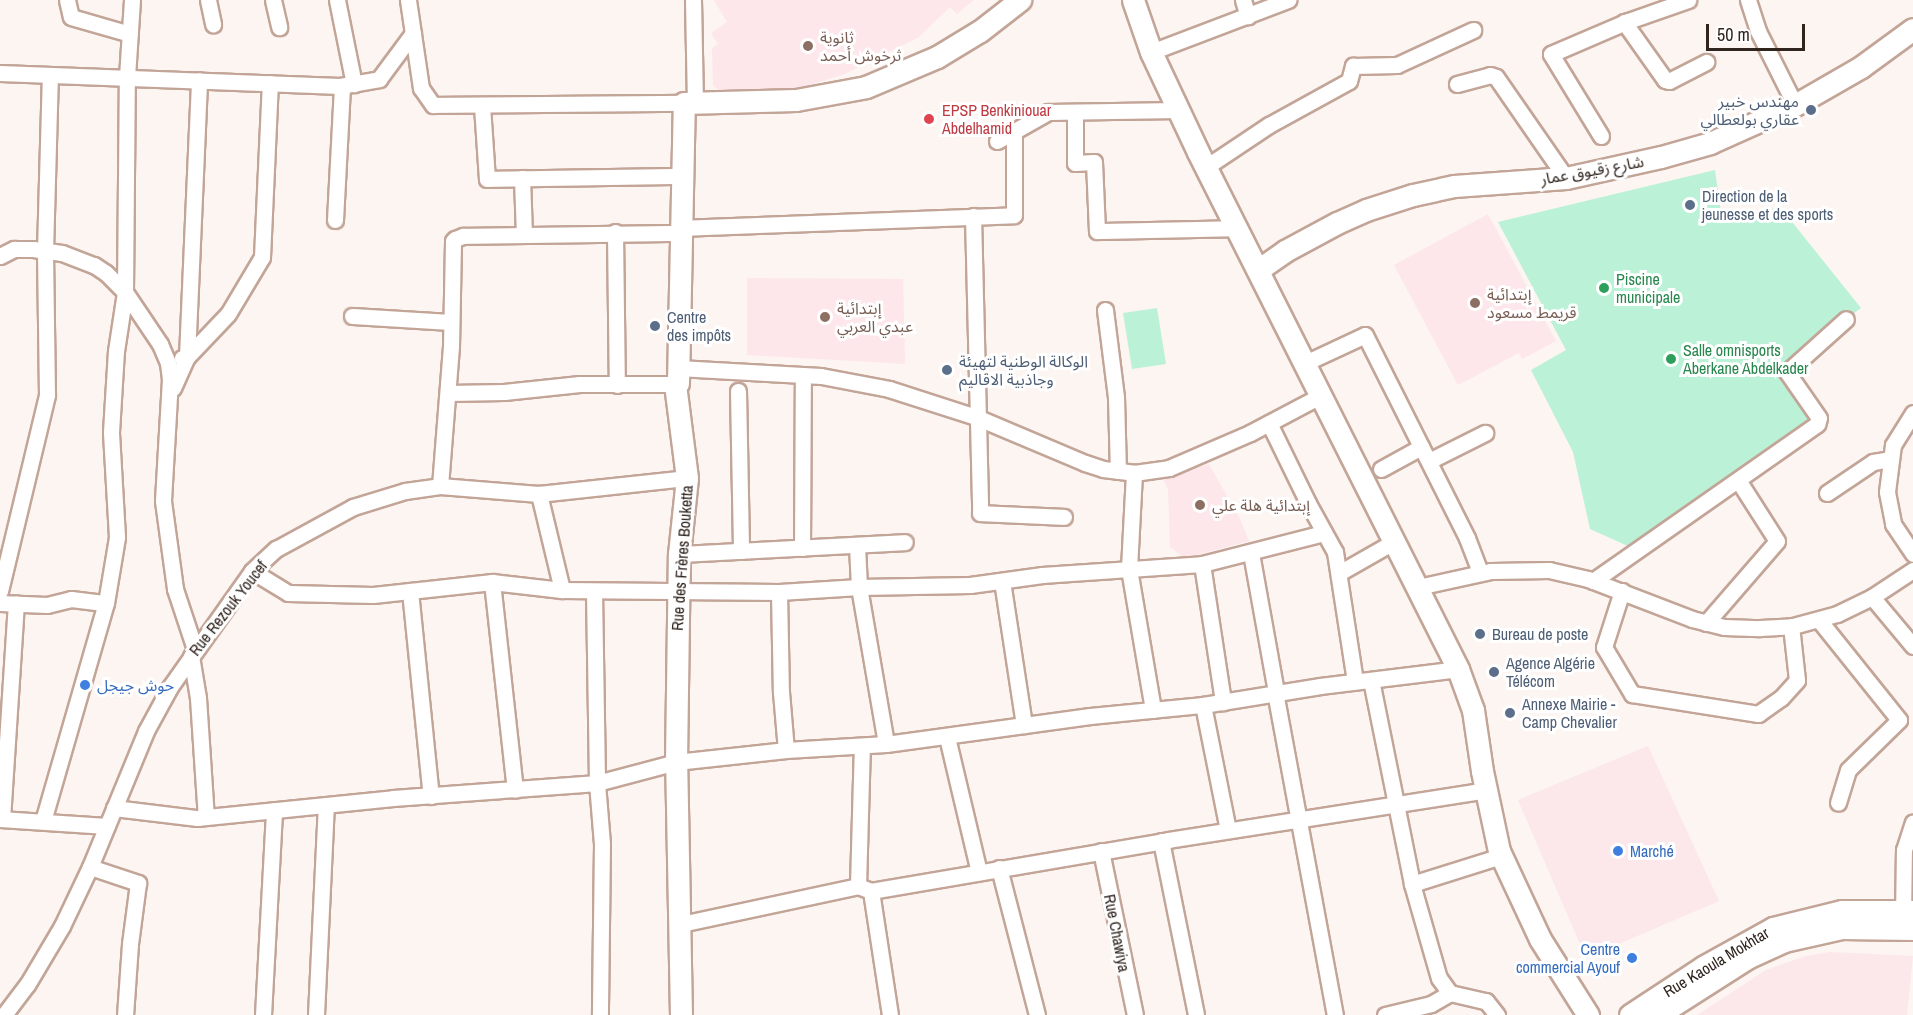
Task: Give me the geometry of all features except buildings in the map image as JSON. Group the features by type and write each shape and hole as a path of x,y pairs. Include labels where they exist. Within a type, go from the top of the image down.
{"main road":[{"path":"690,103 796,100 867,87 915,68 959,44 1020,0"},
{"path":"1138,1 1151,52 1206,167 1458,669 1473,710 1486,790 1501,856 1540,939 1588,1015"},
{"name":"شارع زقيوق عمار","path":"1258,270 1293,246 1337,223 1366,210 1413,195 1454,186 1566,178 1661,158 1710,143 1795,105 1861,67 1913,29"},
{"name":"Rue des Frères Bouketta","path":"681,1015 676,762 679,554 687,478 676,376 682,176 690,103"},
{"name":"Rue Kaoula Mokhtar","path":"1630,1015 1697,970 1773,928 1842,911 1908,919"},
{"name":"Rue Kaoula Mokhtar","path":"1659,1015 1753,955 1784,941 1842,928 1908,919"}],"street":[{"path":"67,0 70,17 130,34"},
{"path":"43,821 106,603 117,537 111,432 116,351 125,292 127,77 132,0"},
{"path":"208,0 213,24"},
{"path":"273,0 279,27"},
{"path":"335,220 348,85 337,0"},
{"path":"408,0 421,88 433,105 482,106 690,103 693,0"},
{"path":"1243,0 1248,16"},
{"path":"1151,52 1288,0"},
{"path":"1601,136 1551,54 1624,22 1688,0"},
{"path":"1748,0 1758,31 1795,105"},
{"path":"1624,22 1665,80 1669,81 1706,62"},
{"path":"1206,167 1269,124 1349,81 1353,66 1397,65 1473,30"},
{"path":"0,73 348,85 380,79 413,33"},
{"path":"0,591 47,395 45,250 50,75"},
{"path":"1457,84 1490,75 1496,77 1566,178"},
{"path":"187,357 199,80"},
{"path":"169,396 187,357 228,314 262,257 270,83"},
{"path":"482,106 487,179 682,176"},
{"path":"997,141 1048,112 1179,110"},
{"path":"1075,112 1076,163 1094,162 1097,231 1237,228"},
{"path":"440,486 448,393 453,241 463,236 680,230 1014,214 1014,132"},
{"path":"522,178 524,234"},
{"path":"973,216 980,513 1064,517"},
{"path":"615,232 617,385"},
{"path":"0,256 14,249 45,250 79,258 94,265 125,292 149,324 168,363 169,396 163,501 175,589 193,652 206,817"},
{"path":"1105,310 1116,398 1118,471"},
{"path":"352,316 451,322"},
{"path":"1593,580 1817,424 1819,418 1787,372 1846,319"},
{"path":"1305,363 1365,335 1467,538 1480,572"},
{"path":"168,363 187,357"},
{"path":"802,548 803,375"},
{"path":"448,393 504,392 580,384 617,385 676,376 803,375 889,388 976,417 1085,463 1134,473 1169,468 1269,423 1322,395"},
{"path":"738,391 741,551"},
{"path":"1913,413 1896,439 1890,459 1887,492 1890,514 1899,535 1913,554"},
{"path":"1269,423 1335,552 1355,681"},
{"path":"1429,461 1485,433"},
{"path":"1381,469 1421,447"},
{"path":"1827,493 1873,462 1890,459"},
{"path":"1134,473 1129,569 1153,710"},
{"name":"Rue Rezouk Youcef","path":"4,1015 27,985 62,926 90,867 146,731 193,652 252,571 285,543 353,507 405,491 440,486 539,494 687,478"},
{"path":"1706,623 1777,541 1738,480"},
{"path":"539,494 562,590"},
{"path":"252,571 288,593 373,595 492,582 562,590 779,592 859,587 970,585 1202,564 1324,532"},
{"path":"1339,573 1395,541"},
{"path":"679,554 906,542"},
{"path":"857,545 859,587 886,744"},
{"path":"1251,553 1335,1015"},
{"path":"1202,564 1223,702"},
{"path":"1418,587 1480,572 1549,570 1593,580 1677,614 1706,623 1737,628 1791,626 1819,620 1872,597 1913,570"},
{"path":"1002,581 1024,725"},
{"path":"492,582 515,790"},
{"path":"411,591 431,796"},
{"path":"594,591 597,783 602,844 600,1015"},
{"path":"1622,591 1604,647 1632,694 1758,714 1781,698 1797,680 1791,626"},
{"path":"779,592 781,692 786,750"},
{"path":"1872,597 1913,646"},
{"path":"0,603 47,604 71,599 106,603"},
{"path":"16,603 1,819 107,826"},
{"path":"1819,620 1899,720 1848,771 1838,803"},
{"path":"114,808 206,817 597,783 676,762 786,750 862,747 947,737 1024,725 1203,705 1275,692 1458,669"},
{"path":"1371,680 1412,884 1439,978 1450,993 1486,1001 1497,1015"},
{"path":"1203,705 1228,830"},
{"path":"947,737 980,872"},
{"path":"862,747 865,888 890,1015"},
{"path":"681,924 865,888 980,872 1300,818 1486,790"},
{"path":"316,1015 326,805"},
{"path":"263,1015 274,810"},
{"path":"1908,919 1904,850 1913,822"},
{"path":"1161,841 1196,1015"},
{"name":"Rue Chawiya","path":"1101,851 1135,1015"},
{"path":"1412,884 1501,856"},
{"path":"90,867 138,883 130,944 125,1015"},
{"path":"999,868 1037,1015"},
{"path":"1385,1015 1431,1005 1450,993"}],"shaded area":[{"name":"ثانوية ثرخوش أحمد","path":"714,0 974,0 957,14 950,7 919,37 845,74 793,90 723,94 713,85 712,48 718,44 711,33 727,22"},
{"name":"إبتدائية قريمط مسعود","path":"1488,214 1556,341 1522,359 1519,353 1458,385 1394,265"},
{"name":"إبتدائية عبدي العربي","path":"747,278 903,279 905,364 747,355"},
{"name":"إبتدائية هلة علي","path":"1209,464 1240,519 1249,541 1185,558 1170,547 1168,490 1163,479"},
{"name":"Marché","path":"1648,746 1719,901 1586,958 1518,800"},
{"path":"1830,952 1913,956 1907,1015 1697,1015 1766,970 1806,956"}],"green space":[{"name":"Salle omnisports Aberkane Abdelkader","path":"1715,170 1722,220 1780,207 1861,308 1780,368 1814,416 1630,547 1590,529 1573,452 1531,370 1566,350 1498,222"},
{"path":"1157,308 1166,364 1132,369 1123,313"}],"place":[{"name":"ثانوية ثرخوش أحمد","path":"808,46"},
{"name":"مهندس خبير عقاري بولعطالي","path":"1811,110"},
{"name":"EPSP Benkiniouar Abdelhamid","path":"929,119"},
{"name":"Direction de la jeunesse et des sports","path":"1690,205"},
{"name":"Piscine municipale","path":"1604,288"},
{"name":"إبتدائية قريمط مسعود","path":"1475,303"},
{"name":"إبتدائية عبدي العربي","path":"825,317"},
{"name":"Centre des impôts","path":"655,326"},
{"name":"Salle omnisports Aberkane Abdelkader","path":"1671,359"},
{"name":"الوكالة الوطنية لتهيئة وجاذبية الاقاليم","path":"947,370"},
{"name":"إبتدائية هلة علي","path":"1200,505"},
{"name":"Bureau de poste","path":"1480,634"},
{"name":"Agence Algérie Télécom","path":"1494,672"},
{"name":"حوش جيجل","path":"85,685"},
{"name":"Annexe Mairie - Camp Chevalier","path":"1510,713"},
{"name":"Marché","path":"1618,851"},
{"name":"Centre commercial Ayouf","path":"1632,958"}]}
